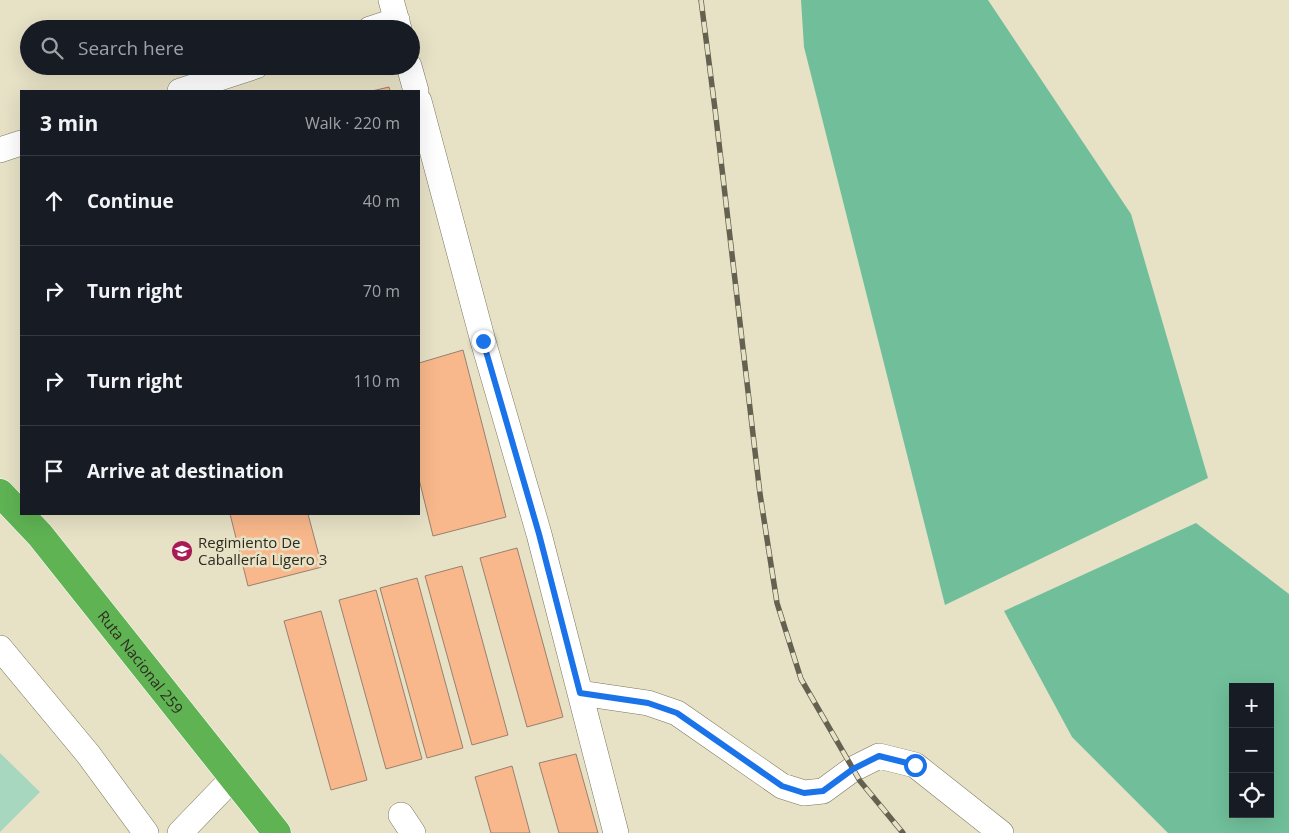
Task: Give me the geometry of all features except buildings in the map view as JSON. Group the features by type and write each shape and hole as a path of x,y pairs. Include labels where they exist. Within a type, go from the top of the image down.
{"highway":[{"name":"Ruta Nacional 259","path":"0,494 20,514"},
{"name":"Ruta Nacional 259","path":"20,515 40,535 277,833"}],"lane":[{"path":"183,90 229,75"},
{"path":"412,75 416,90"},
{"path":"420,106 483,341 539,534 616,833"},
{"path":"0,150 20,144"},
{"path":"0,648 88,754 146,833"},
{"path":"580,693 648,703 677,713 782,786 804,793 823,791 853,769 879,756 915,765 1001,833"},
{"path":"180,833 233,778"}],"green space":[{"path":"801,0 988,0 1131,214 1208,478 945,605 804,47"},
{"path":"1196,523 1289,594 1289,833 1168,833 1072,737 1004,611"},
{"path":"0,753 40,792 0,832"}],"railway":[{"path":"701,0 760,494 777,603 801,679 860,781 903,833"}],"place":[{"name":"Regimiento De Caballería Ligero 3","path":"182,551"}],"route":[{"path":"483,341 539,534 580,693 648,703 677,713 782,786 804,793 823,791 853,769 879,756 915,765"}]}
